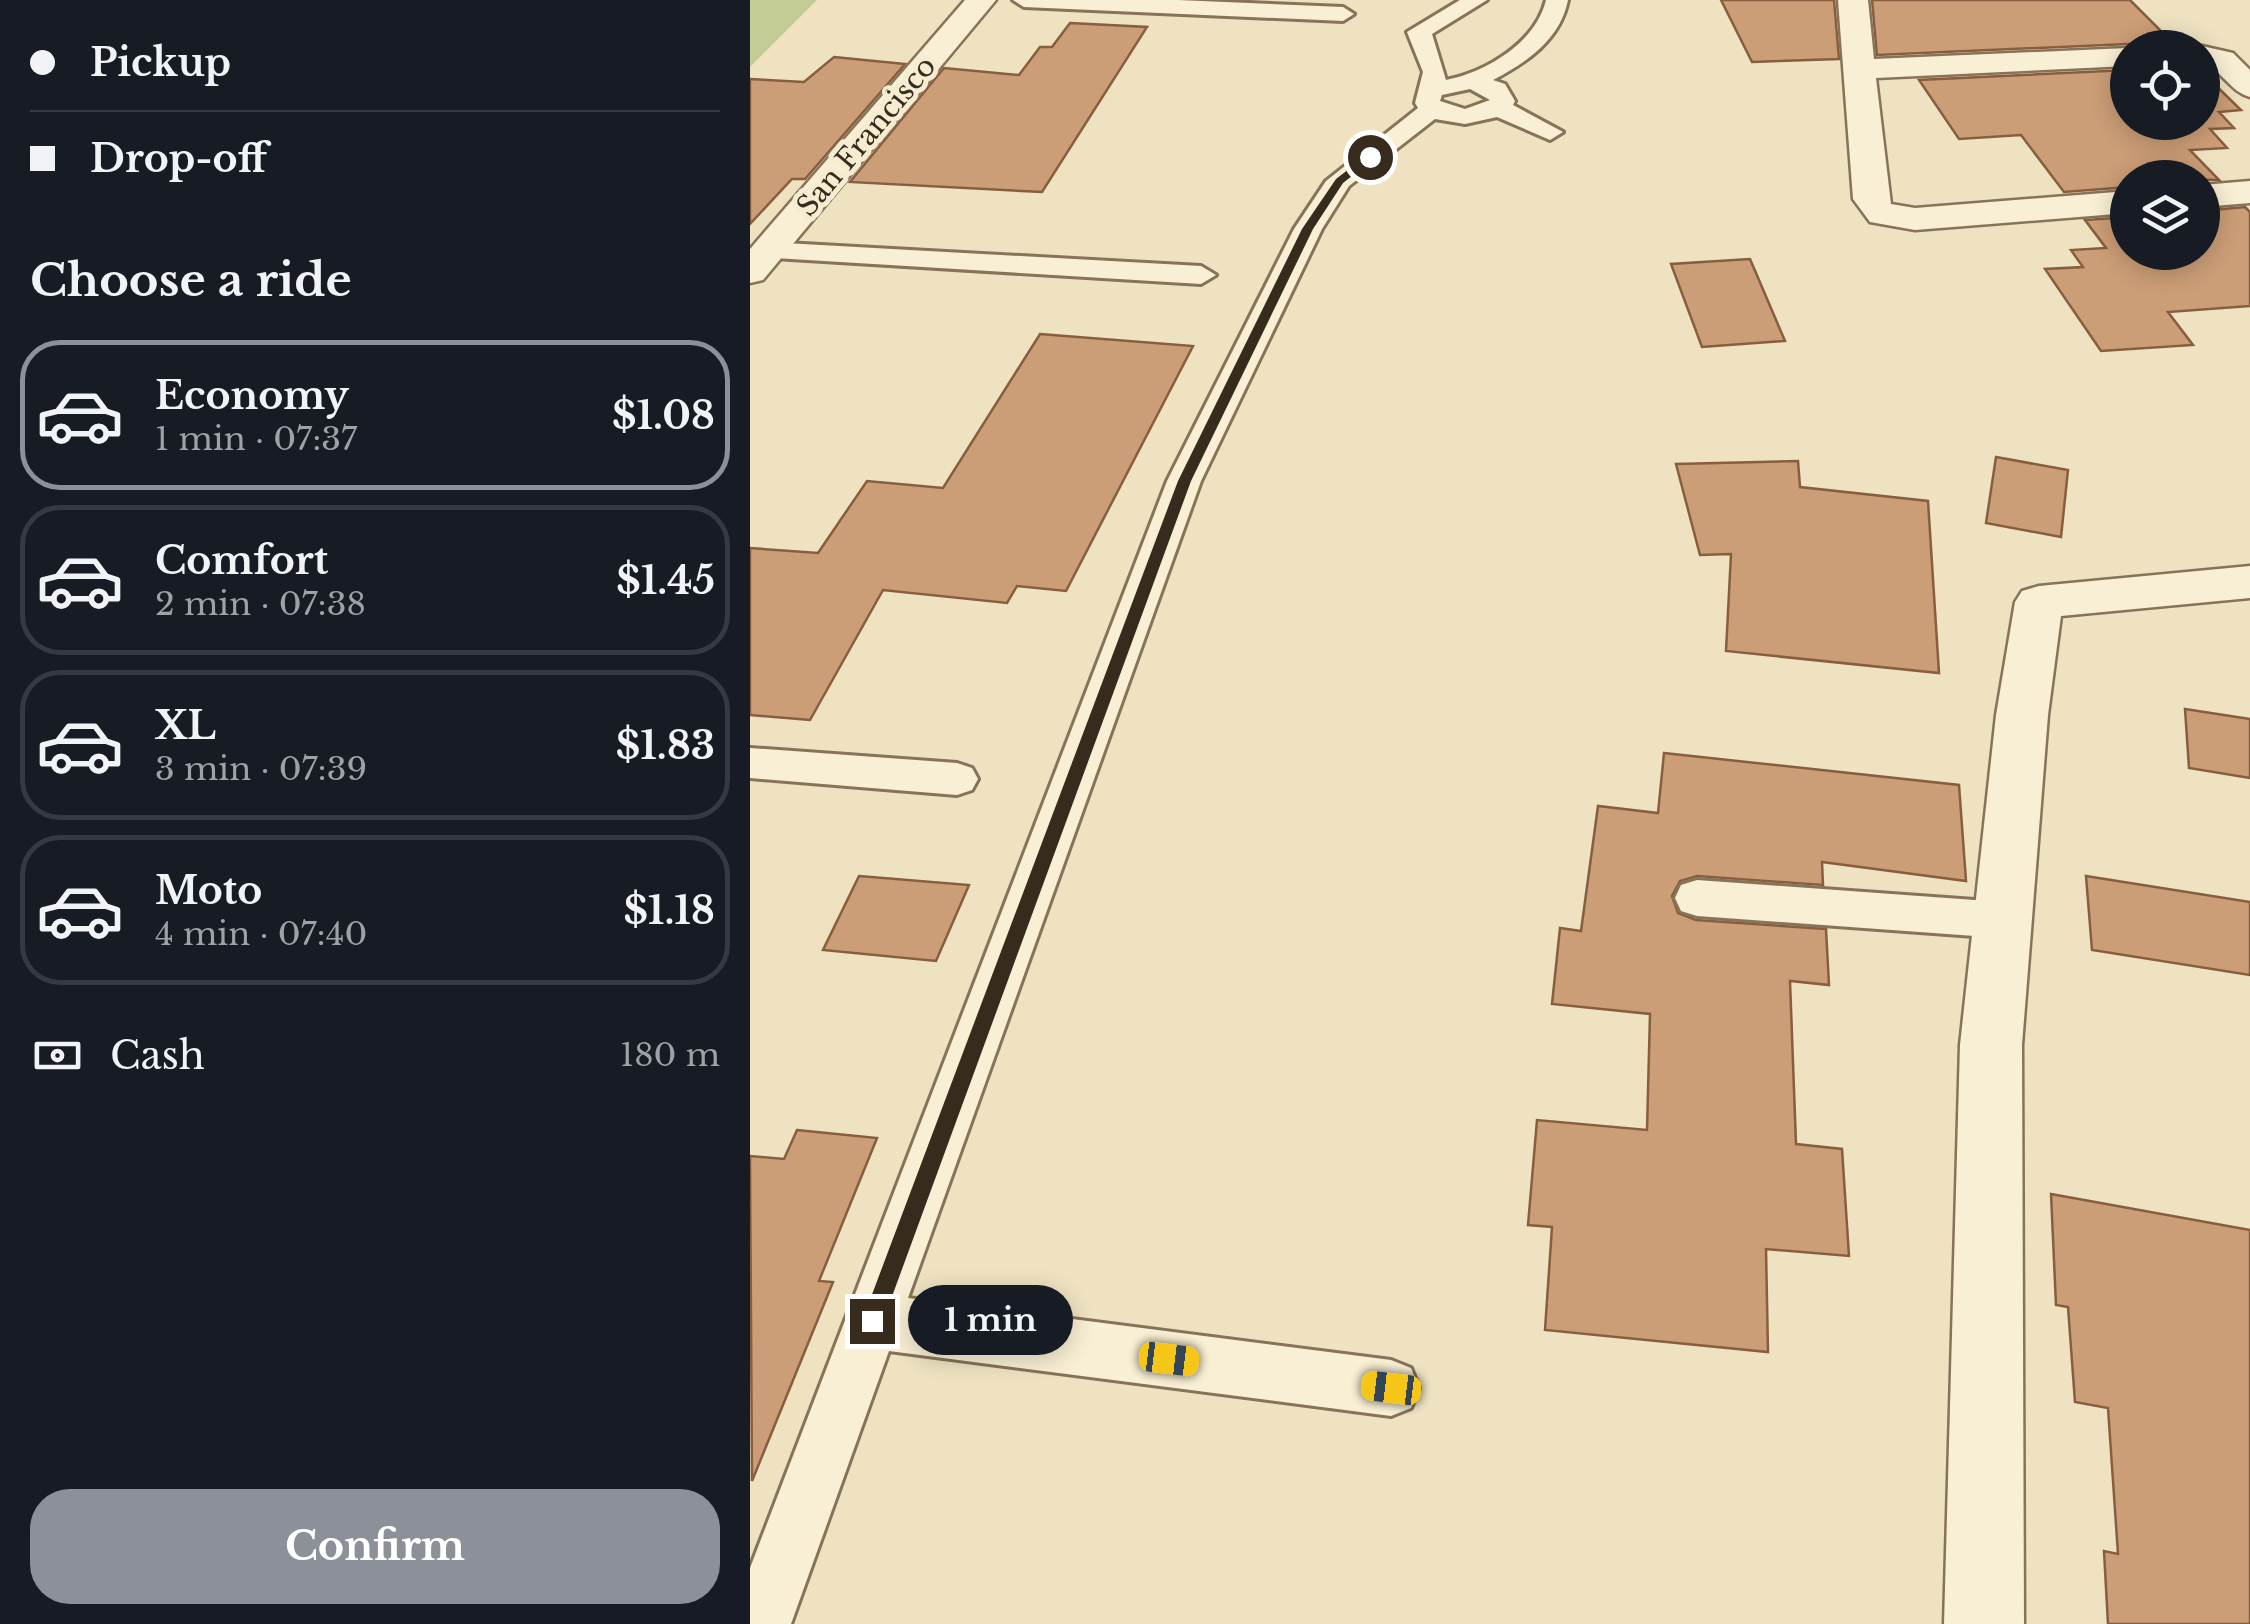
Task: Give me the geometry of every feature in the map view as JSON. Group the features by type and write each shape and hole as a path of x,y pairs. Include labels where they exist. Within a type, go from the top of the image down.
{"street":[{"name":"San Francisco","path":"758,262 982,0"},
{"path":"1853,0 1870,198 1884,216 1915,219 2110,203"},
{"path":"1859,69 2110,58"},
{"path":"2220,60 2250,87"},
{"path":"2220,194 2250,192"},
{"path":"1984,1624 1991,1045 2022,715 2039,602 2250,582"}],"lane":[{"path":"1024,0 1343,14"},
{"path":"1432,99 1434,72 1419,32 1476,0"},
{"path":"760,1624 1184,481 1308,229 1340,181 1432,99 1513,60 1544,29 1557,0"},
{"path":"1432,99 1473,116 1498,108 1502,102 1496,89 1471,82"},
{"path":"1498,108 1550,132"},
{"path":"758,262 1201,275"},
{"path":"750,764 957,779"},
{"path":"1697,898 2002,920"},
{"path":"872,1321 1391,1388"}],"green space":[{"path":"750,0 817,0 750,67"}],"building":[{"path":"1721,0 1834,0 1839,59 1752,62"},
{"path":"1872,0 2130,0 2160,30 2110,30 2110,45 1877,55"},
{"path":"1070,23 1147,27 1042,192 850,182 944,68 1019,75 1040,47 1052,47"},
{"path":"834,57 905,64 805,179 792,179 750,224 750,79 804,82"},
{"path":"2110,71 2110,140 2220,140 2227,148 2190,150 2200,160 2110,160 2110,188 2064,192 2021,135 1959,139 1919,80"},
{"path":"2220,90 2241,110 2220,112"},
{"path":"2220,113 2234,128 2220,129"},
{"path":"2245,207 2250,212 2250,306 2168,312 2193,345 2101,351 2045,269 2083,267 2071,250 2106,248 2085,220 2110,218 2110,270 2220,270 2220,209"},
{"path":"1750,259 1785,341 1702,347 1671,264"},
{"path":"1040,334 1193,346 1066,591 1017,586 1007,603 883,590 810,720 750,715 750,548 818,553 867,481 943,488"},
{"path":"1996,457 2068,470 2061,537 1986,523"},
{"path":"1798,461 1800,487 1928,501 1939,673 1726,651 1731,554 1700,555 1676,464"},
{"path":"2185,709 2250,719 2250,778 2189,768"},
{"path":"1664,753 1959,785 1966,881 1822,862 1823,885 1697,876 1680,881 1672,896 1678,913 1696,920 1826,929 1829,985 1790,981 1796,1144 1842,1149 1849,1256 1766,1249 1768,1352 1545,1330 1552,1227 1528,1225 1537,1120 1647,1130 1650,1014 1552,1004 1560,928 1581,931 1598,806 1658,813"},
{"path":"859,876 969,885 936,961 823,950"},
{"path":"2086,876 2250,902 2250,975 2092,950"},
{"path":"797,1130 877,1138 819,1281 833,1282 752,1481 750,1156 784,1159"},
{"path":"2051,1194 2250,1230 2250,1624 2108,1624 2104,1551 2118,1554 2108,1408 2075,1402 2068,1307 2056,1305"}],"route":[{"path":"872,1321 1184,481 1308,229 1340,181 1370,157"}]}
